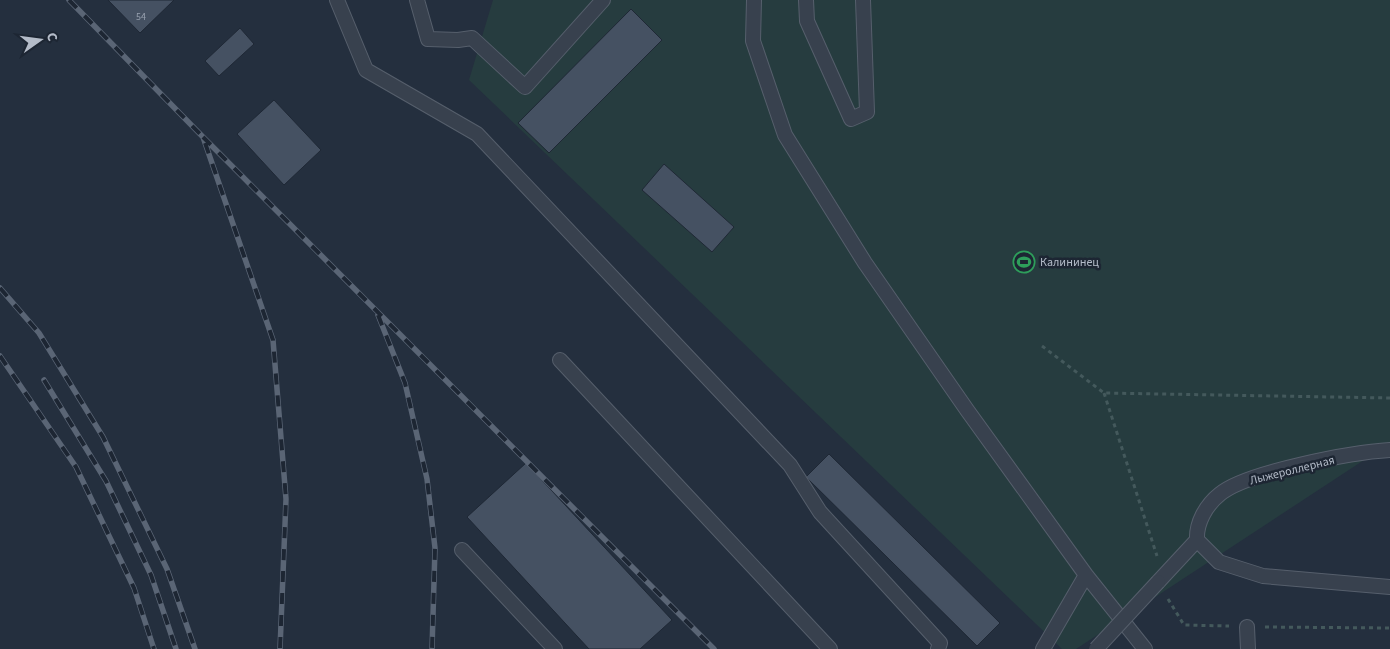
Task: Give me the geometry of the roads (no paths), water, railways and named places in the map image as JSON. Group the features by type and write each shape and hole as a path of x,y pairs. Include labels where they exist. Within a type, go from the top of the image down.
{"lane":[{"path":"337,0 366,70 477,134 790,465 820,512 940,643 938,649"},
{"path":"417,0 428,39 458,40 472,38 525,87 603,0"},
{"path":"754,0 753,41 785,135 865,264 967,410 1086,575 1146,649"},
{"path":"806,0 807,21 850,119 868,112 863,0"},
{"path":"560,360 830,649"},
{"name":"Лыжероллерная","path":"1096,649 1197,540 1197,529 1205,511 1220,494 1248,480 1300,465 1390,450"},
{"path":"1197,540 1219,562 1263,576 1390,587"},
{"path":"462,550 555,649"},
{"path":"1043,649 1086,575"},
{"path":"1247,627 1248,649"}],"railway":[{"path":"69,0 203,137 273,340 286,499 280,649"},
{"path":"203,137 714,649"},
{"path":"0,288 39,333 103,437 167,569 195,649"},
{"path":"378,315 405,383 427,479 435,548 432,649"},
{"path":"0,356 76,467 134,588 154,649"},
{"path":"44,380 106,481 151,575 176,649"}],"place":[{"name":"Калининец","path":"1024,262"}]}
